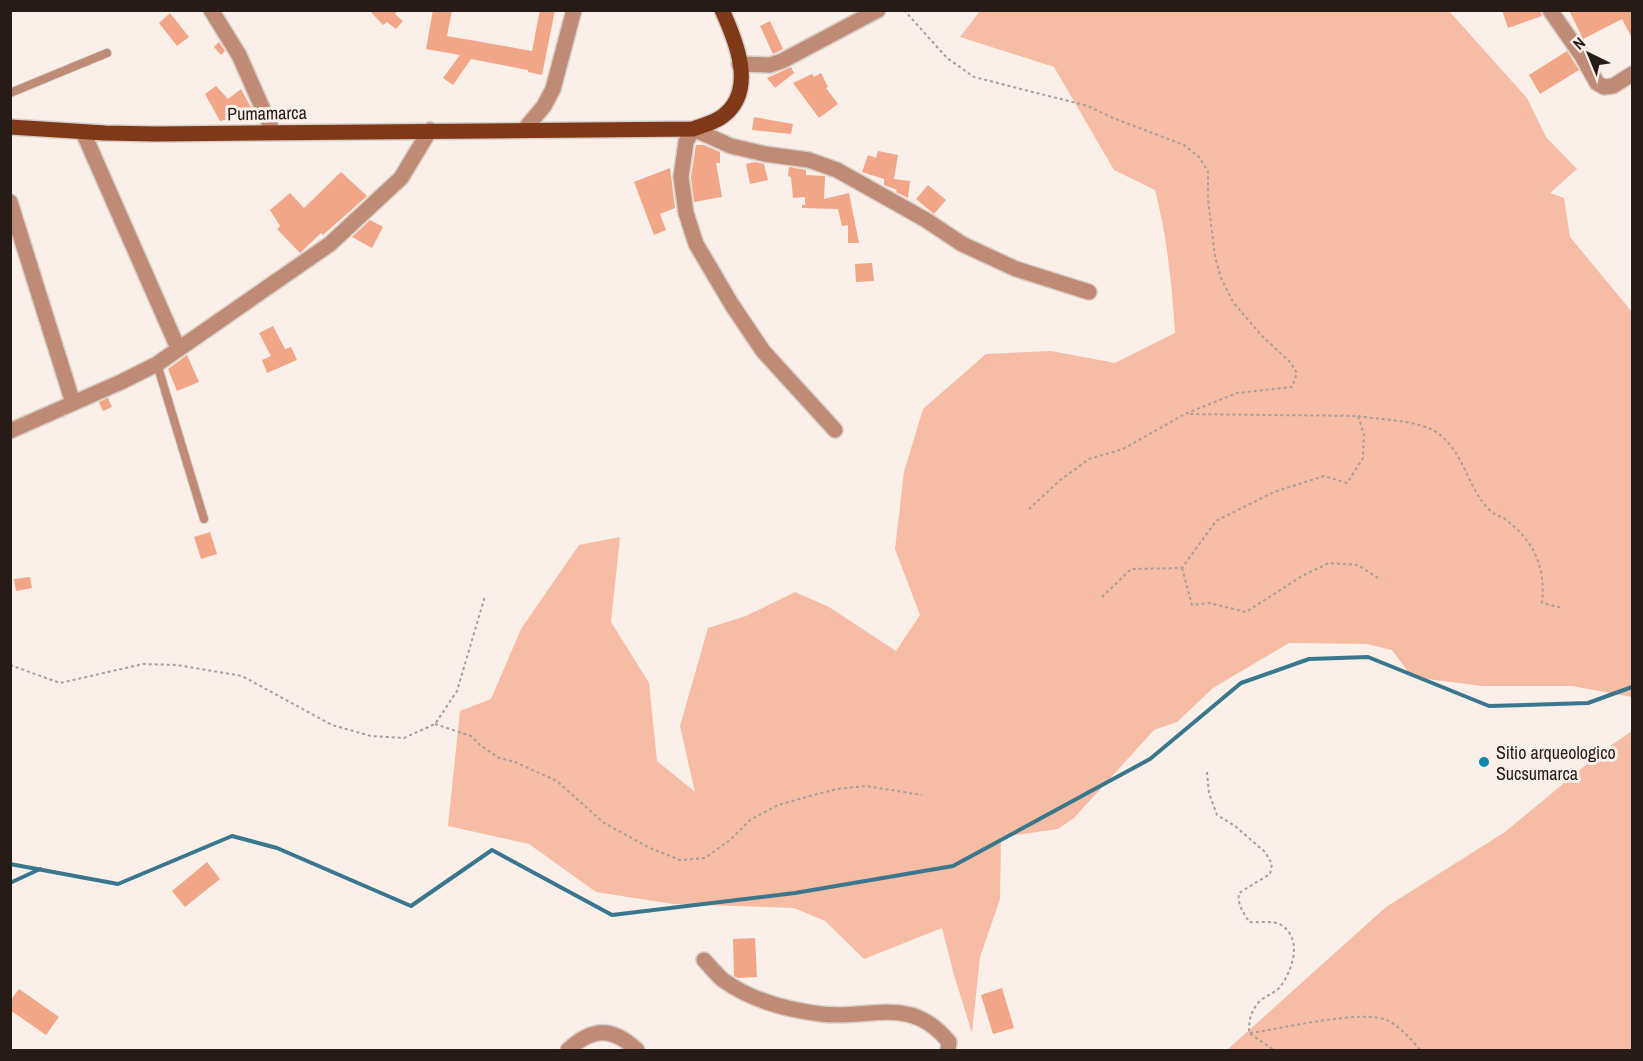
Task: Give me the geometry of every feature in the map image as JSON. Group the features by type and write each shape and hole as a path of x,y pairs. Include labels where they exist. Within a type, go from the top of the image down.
{"main road":[{"name":"Pumamarca","path":"10,127 82,132 693,129 716,121 725,114 735,103 741,82 736,40 722,10"}],"street":[{"path":"211,10 239,55 273,132"},
{"path":"524,130 544,106 553,89 574,10"},
{"path":"740,64 770,65 782,61 878,10"},
{"path":"1550,10 1582,56 1597,83 1604,87 1613,86 1632,74"},
{"path":"835,430 763,351 732,305 696,244 686,213 681,177 686,142 693,129 731,146 765,154 809,160 837,170 926,220 962,244 1016,269 1089,292"},
{"path":"10,431 157,363 330,244 401,178 430,130"},
{"path":"82,132 178,348"},
{"path":"10,202 73,403"},
{"path":"704,960 722,979 742,992 795,1010 823,1014 881,1011 910,1014 925,1019 941,1032 948,1042 948,1050"},
{"path":"568,1050 579,1040 596,1033 617,1035 637,1050"}],"lane":[{"path":"10,93 107,53"},
{"path":"157,363 204,519"}],"path":[{"path":"904,10 947,58 974,77 1088,106 1184,145 1199,157 1208,171 1208,199 1215,256 1221,278 1233,302 1261,335 1290,362 1297,373 1292,387 1237,393 1185,414 1123,449 1089,459 1059,481 1027,511"},
{"path":"1185,414 1358,416 1417,425 1438,433 1457,453 1481,500 1494,515 1502,517 1524,536 1534,549 1544,583 1542,603 1563,608"},
{"path":"1182,568 1216,521 1274,492 1324,476 1347,483 1363,458 1364,435 1358,416"},
{"path":"1182,568 1192,605 1209,603 1246,612 1302,576 1329,563 1358,565 1378,578"},
{"path":"1102,597 1131,569 1182,568"},
{"path":"10,665 60,683 143,664 177,664 242,676 332,725 371,736 404,738 435,724 457,691 485,597"},
{"path":"435,724 471,736 499,758 515,762 557,781 604,823 650,848 680,860 705,858 730,840 750,820 778,805 817,794 866,786 922,795"},
{"path":"1207,772 1209,793 1217,815 1265,852 1272,864 1270,874 1239,893 1238,901 1242,910 1249,922 1280,923 1294,942 1293,966 1279,988 1259,1002 1248,1019 1249,1033"},
{"path":"1249,1033 1332,1019 1369,1018 1388,1020 1420,1050"},
{"path":"1249,1033 1274,1050"}],"shaded area":[{"path":"980,11 1449,11 1527,98 1546,137 1577,169 1550,193 1564,198 1570,237 1632,312 1632,697 1572,686 1482,686 1412,677 1392,650 1367,644 1289,643 1213,688 1177,722 1154,730 1074,818 1058,829 1001,837 1000,899 980,957 972,1033 942,928 864,959 825,921 794,908 673,904 596,892 529,844 448,826 460,711 491,699 521,629 579,545 620,537 611,622 649,683 657,761 695,792 680,726 708,628 746,616 795,592 829,607 896,651 920,615 895,549 904,472 923,409 986,354 1051,351 1115,363 1175,333 1163,225 1155,190 1114,170 1054,67 960,37"},
{"path":"1632,731 1632,1050 1227,1050 1386,907 1505,832 1604,750"}],"building":[{"path":"369,10 398,10 395,14 403,21 396,29 387,22 383,25"},
{"path":"433,10 452,10 447,36 532,51 540,10 555,10 542,75 471,59 453,85 443,78 460,55 426,49"},
{"path":"1502,10 1540,10 1542,16 1508,28"},
{"path":"1569,10 1632,10 1632,38 1622,19 1583,39"},
{"path":"170,13 189,37 177,46 159,23"},
{"path":"770,21 783,49 773,54 760,26"},
{"path":"219,42 225,51 221,55 214,47"},
{"path":"1567,51 1579,70 1540,94 1529,75"},
{"path":"791,67 794,73 775,88 767,78"},
{"path":"821,73 828,87 826,88 838,104 819,118 793,83 812,74 814,77"},
{"path":"216,86 228,99 241,89 255,115 229,117 229,119 220,121 205,94"},
{"path":"754,117 793,124 791,134 752,130"},
{"path":"696,145 704,145 720,152 720,163 716,163 722,197 694,202 691,177"},
{"path":"878,151 898,155 894,179 910,181 908,198 884,185 884,179 862,172 868,155 876,158"},
{"path":"755,162 764,164 768,180 750,184 746,164"},
{"path":"789,167 806,170 806,175 825,176 824,199 849,193 859,243 848,243 848,225 842,226 838,209 802,208 802,205 807,204 805,197 793,198 791,177 788,176"},
{"path":"670,168 675,208 660,214 666,230 654,235 634,182"},
{"path":"341,172 367,196 300,253 277,229 280,226 270,210 290,193 304,208"},
{"path":"928,185 946,200 934,214 916,199"},
{"path":"370,220 383,227 372,248 352,237"},
{"path":"872,263 874,281 856,282 855,264"},
{"path":"273,326 285,349 291,347 297,360 267,373 262,360 271,356 259,333"},
{"path":"187,355 199,382 177,391 168,369"},
{"path":"108,398 112,407 103,411 99,402"},
{"path":"210,532 217,554 201,559 194,537"},
{"path":"30,577 32,588 16,591 14,579"},
{"path":"207,862 220,879 185,907 172,891"},
{"path":"755,938 757,977 738,978 734,976 733,939"},
{"path":"1002,988 1014,1028 993,1034 981,995"},
{"path":"19,989 59,1017 46,1035 10,1010 10,1001"}],"waterway":[{"path":"10,864 118,884 232,836 277,848 411,906 492,850 612,915 795,893 953,866 1150,759 1241,683 1309,659 1368,657 1489,706 1588,703 1632,687"},
{"path":"10,883 40,869"}],"place":[{"name":"Sitio arqueologico Sucsumarca","path":"1484,762"}]}
